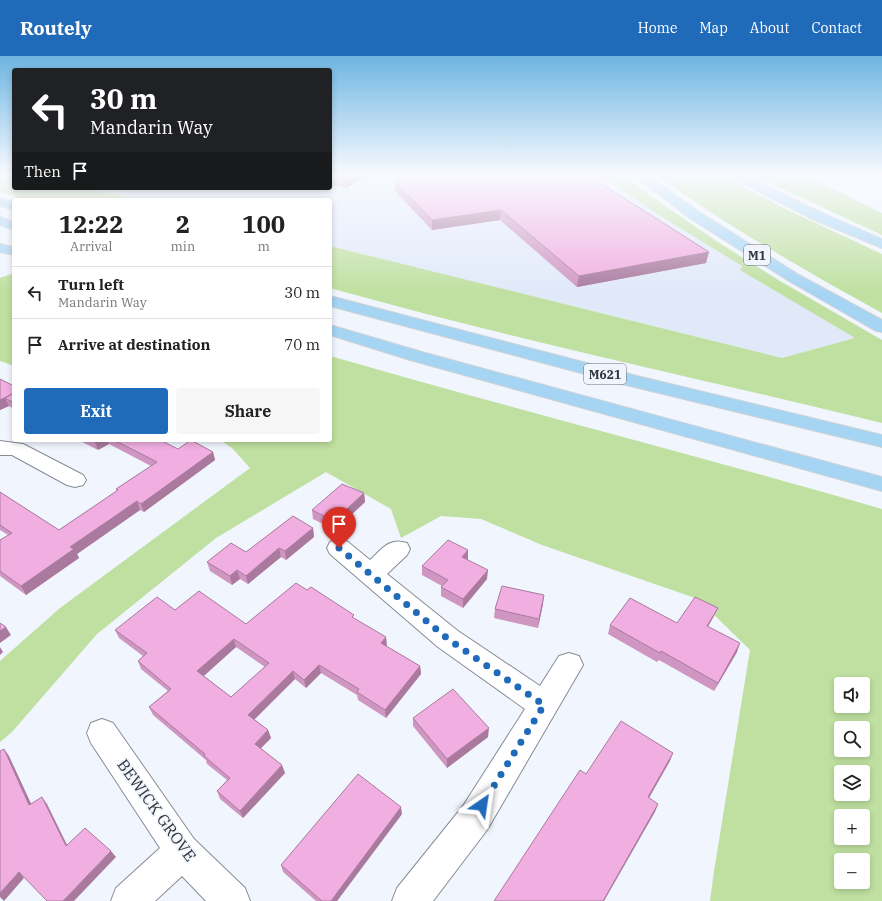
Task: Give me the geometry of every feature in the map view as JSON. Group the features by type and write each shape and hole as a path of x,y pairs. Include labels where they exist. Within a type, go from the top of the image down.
{"highway":[{"name":"M1","path":"692,213 794,278 882,327"},
{"path":"812,213 882,244"},
{"path":"0,221 12,225"},
{"path":"0,248 12,251"},
{"name":"M621","path":"332,302 629,380 882,441"},
{"name":"M621","path":"332,331 488,376 882,484"},
{"name":"M621","path":"332,341 488,376"}],"street":[{"path":"0,448 16,449 76,480"},
{"path":"339,548 448,639 544,705"},
{"path":"371,574 398,549"},
{"path":"410,901 475,818 569,665"},
{"name":"BEWICK GROVE","path":"102,733 182,852 232,901"},
{"path":"129,901 182,852"}],"shaded area":[{"path":"332,213 657,213 742,266 741,270 856,338 782,358 332,246"}],"green space":[{"path":"657,213 676,213 780,281 882,340 882,423 536,341 398,307 332,289 332,246 782,358 855,338 740,270 742,266"},
{"path":"712,213 795,213 882,254 882,313 766,247"},
{"path":"835,213 882,213 882,235"},
{"path":"12,274 12,365 0,361 0,278"},
{"path":"332,357 882,509 882,901 710,901 750,650 698,599 542,545 481,519 441,516 401,538 391,509 326,472 216,538 97,634 12,732 0,742 0,661 60,608 250,468 232,448 223,442 332,442"}],"building":[{"path":"426,213 477,213 432,220"},
{"path":"505,213 648,213 709,252 579,276"},
{"path":"0,379 12,385 12,394 0,400"},
{"path":"12,394 12,402 5,398"},
{"path":"118,442 164,442 178,449 188,442 195,442 213,452 141,504 137,501 70,547 74,549 21,586 0,571 0,540 12,533 0,525 0,492 59,530 157,462"},
{"path":"342,484 364,493 334,521 312,510"},
{"path":"293,516 313,528 285,551 279,548 246,576 237,570 230,576 207,562 231,543 246,552"},
{"path":"448,540 468,550 462,557 488,570 463,599 441,587 448,580 422,566"},
{"path":"296,583 307,590 311,587 354,615 352,617 386,637 381,643 420,666 385,710 357,692 359,689 319,665 304,680 293,671 248,715 268,730 255,744 282,765 240,811 217,791 230,778 204,756 205,754 149,707 171,689 138,661 147,653 115,630 157,597 175,610 199,591 246,624","holes":["234,639 269,663 231,697 197,671"]},
{"path":"502,586 544,595 539,619 495,609"},
{"path":"695,597 718,608 707,626 740,643 718,683 661,651 660,653 610,625 630,598 677,623"},
{"path":"0,623 6,627 0,631"},
{"path":"453,689 489,728 447,759 413,718"},
{"path":"621,721 673,753 648,797 658,804 603,901 494,901 580,770 586,774"},
{"path":"4,749 29,805 42,797 66,846 85,828 111,851 63,901 47,901 19,872 0,893 0,751"},
{"path":"358,774 401,807 331,901 322,901 281,865"}],"route":[{"path":"339,548 448,639 544,705 482,805"}]}
